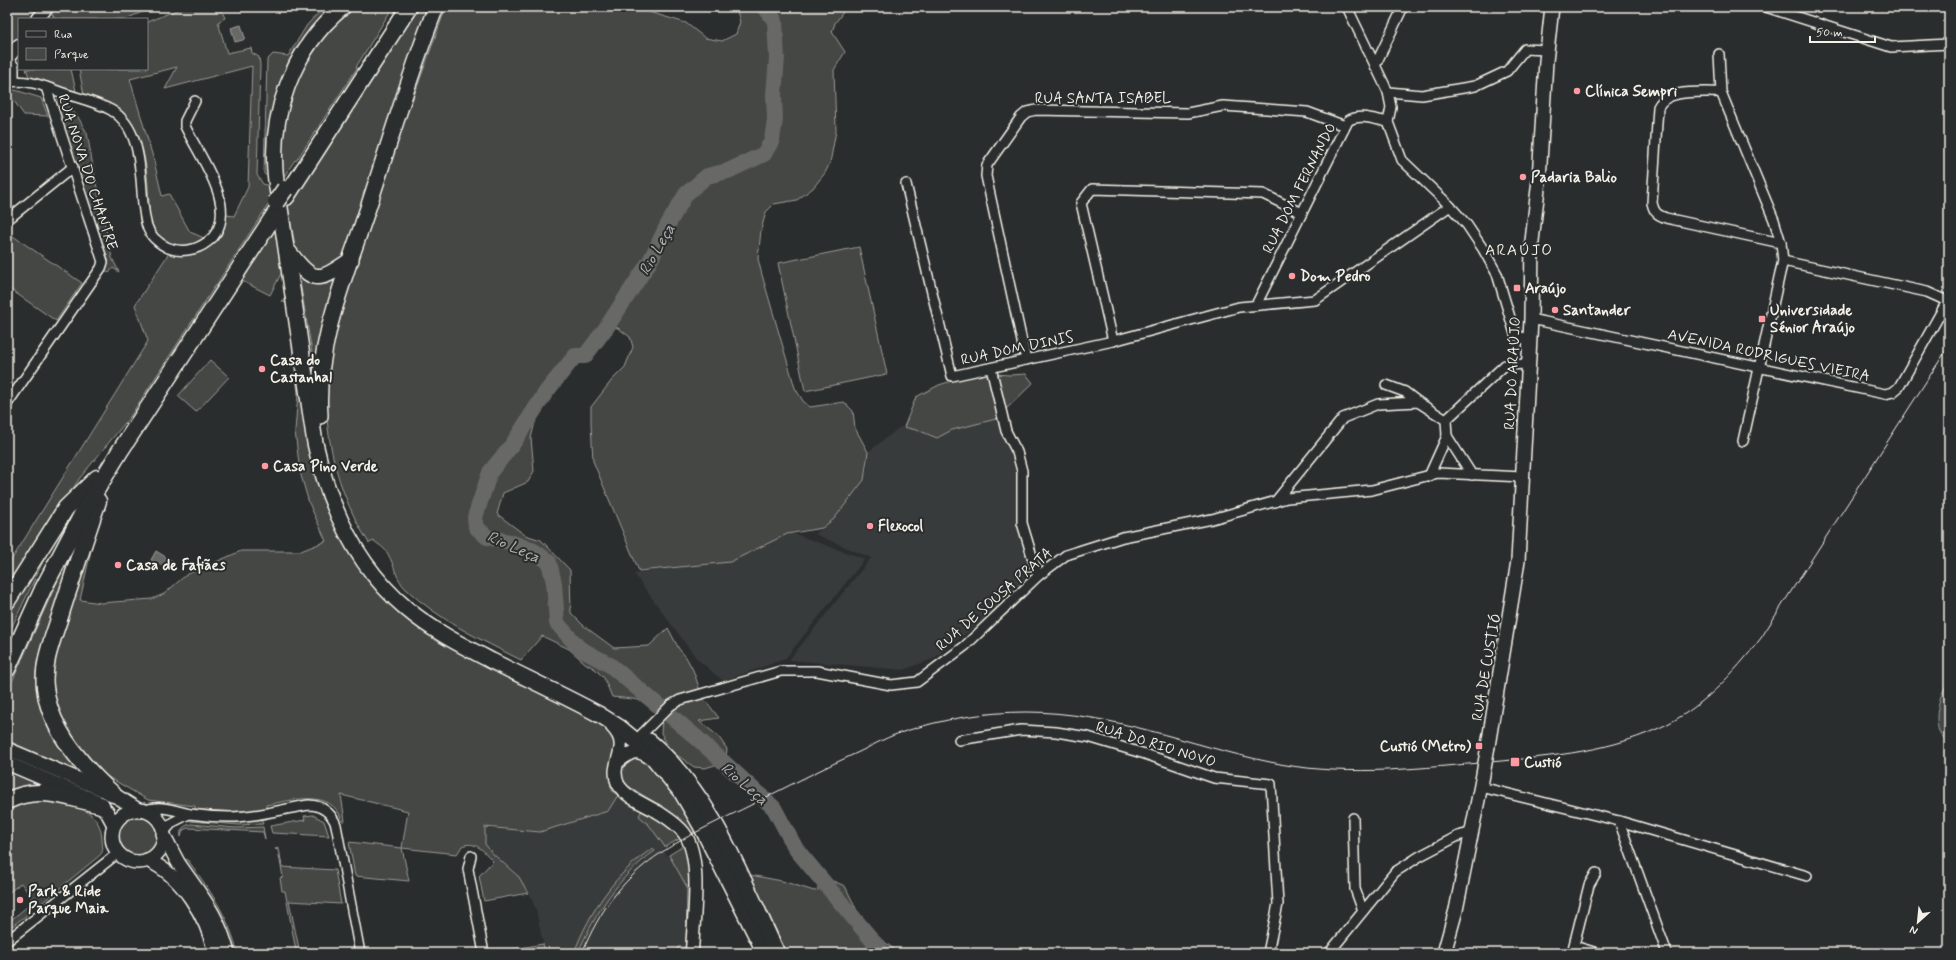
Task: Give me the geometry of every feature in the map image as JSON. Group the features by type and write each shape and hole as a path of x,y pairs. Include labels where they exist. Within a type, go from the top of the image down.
{"highway":[{"path":"281,200 403,7"},
{"path":"7,656 51,562 103,473 409,7"},
{"path":"7,601 66,508 103,473"},
{"path":"7,669 57,561 103,473"},
{"path":"103,473 51,647 45,672 45,687 48,702 64,736 90,774 113,794"},
{"path":"7,801 25,793 52,793 101,805"}],"main road":[{"path":"343,7 322,27 300,57 288,84 280,110 275,143 275,169 315,443 322,471 336,512 354,547 370,569 408,610 454,641 600,715 634,738 647,750 676,785 695,813 765,953"},
{"path":"436,7 351,260 325,346 319,399 321,429 329,469 339,501 355,534 388,580 428,616 478,646 604,709 642,735 675,766 703,802 776,953"},
{"name":"RUA DO ARAÚJO","path":"1523,477 1531,319 1532,241 1539,180 1547,50 1552,7"},
{"path":"288,250 305,272 314,276 323,277 331,274 351,260"},
{"name":"RUA DE CUSTIÓ","path":"1444,953 1482,784 1515,590 1523,477"},
{"path":"8,749 113,794 141,811 151,814 158,820 163,833 179,863 211,908 220,928 228,953"},
{"path":"7,763 82,794 101,805 114,825"},
{"path":"141,811 125,814 114,825 112,837 114,846 118,853 131,861 147,860 163,869 186,894 204,922 215,953"},
{"path":"147,860 158,851 163,841 163,833"}],"street":[{"path":"39,18 47,7"},
{"path":"1347,7 1388,92 1391,107 1388,122 1402,160 1450,206 1467,225 1497,274 1515,334 1529,341"},
{"path":"1375,66 1403,7"},
{"path":"1766,7 1890,47 1949,44"},
{"path":"18,46 8,59 14,66 11,82 46,87 100,105 112,111 123,122 136,147 144,214 148,231 154,239 161,244 172,250 179,251 197,248 209,241 220,225 222,215 218,194 185,126 185,120 195,101"},
{"path":"1388,92 1422,95 1474,86 1507,71 1525,50 1547,50"},
{"path":"1719,54 1721,92 1782,243 1783,261 1743,441"},
{"name":"RUA NOVA DO CHANTRE","path":"7,404 103,263 102,256 46,87"},
{"path":"1721,92 1672,95 1660,101 1658,107 1652,203 1653,209 1658,215 1666,218 1782,243"},
{"name":"RUA SANTA ISABEL","path":"1026,360 986,176 987,165 1021,117 1027,112 1036,110 1188,113 1223,106 1307,112 1345,126"},
{"name":"RUA DOM FERNANDO","path":"1256,305 1345,126 1353,118 1359,117 1388,122"},
{"path":"7,220 73,167"},
{"name":"RUA DOM DINIS","path":"906,184 952,376 1112,341 1239,307 1315,300 1450,206"},
{"path":"1112,341 1081,203 1092,189 1263,194 1302,213"},
{"path":"1783,261 1927,292 1948,299"},
{"name":"AVENIDA RODRIGUES VIEIRA","path":"1531,319 1885,394 1893,392 1899,387 1948,299"},
{"path":"1446,420 1505,365 1528,364"},
{"path":"991,368 1006,431 1017,452 1022,471 1022,523 1038,576"},
{"path":"1386,385 1404,392 1446,420"},
{"path":"1275,502 1343,418 1378,404 1418,402"},
{"path":"1429,476 1447,436 1446,420"},
{"path":"1447,436 1472,475"},
{"name":"RUA DE SOUSA PRATA","path":"642,735 672,705 688,697 781,671 817,671 891,685 917,682 965,646 1038,576 1066,555 1123,538 1212,520 1287,498 1372,490 1438,473 1523,477"},
{"path":"600,715 621,737 616,776 623,790 675,823 684,832 691,846 695,870 692,953"},
{"name":"RUA DO RIO NOVO","path":"959,740 1021,730 1056,732 1088,737 1145,754 1214,778 1271,784 1278,904 1268,953"},
{"path":"618,762 634,752 640,751 658,763"},
{"path":"1482,784 1619,821 1807,876"},
{"path":"141,811 158,807 180,810 189,814 221,817 241,817 308,805 317,806 327,811 336,825 360,953"},
{"path":"163,833 173,822 189,814"},
{"path":"1353,818 1355,889 1363,912"},
{"path":"1619,821 1667,953"},
{"path":"1329,953 1395,872 1420,856 1458,836 1472,832"},
{"path":"7,941 118,853"},
{"path":"470,856 468,869 484,953"},
{"path":"1596,873 1589,885 1573,950 1597,953"}],"shaded area":[{"path":"241,25 245,38 235,42 231,28"},
{"path":"984,377 1018,473 1017,514 1028,560 1023,583 982,621 933,659 903,670 789,660 871,558 815,534 834,519 867,471 868,452 900,427 904,427"},
{"path":"786,531 865,559 785,659 723,681 697,659 634,574 739,553"},
{"path":"156,551 172,561 168,569 151,560"},
{"path":"618,795 681,838 663,848 667,856 685,845 687,848 688,953 578,953 594,920 606,901 627,876 655,851 654,848 633,864 615,882 587,922 574,953 545,953 536,910 532,900 519,877 484,844 485,827 540,832 608,811"}],"green space":[{"path":"7,7 42,7 35,18 18,18 18,40 12,47 7,49"},
{"path":"55,7 155,7 128,18 54,18 52,14"},
{"path":"184,7 220,7 225,18 218,22 227,53 251,48 252,53 259,57 257,175 263,184 271,187 272,199 129,418 79,479 7,594 7,567 148,341 135,305 169,253 178,255 188,254 197,251 214,240 225,224 227,215 234,216 248,187 252,66 165,89 177,67 130,79 154,161 162,196 169,194 190,232 204,238 197,244 189,247 180,247 164,240 153,226 150,218 147,173 141,143 135,129 126,117 115,107 104,101 84,95 79,70 148,70 148,22"},
{"path":"324,7 337,7 305,43 270,175 267,176 264,174 267,60 273,54 288,56 307,25"},
{"path":"354,7 393,7 356,67 357,68 296,161 295,160 283,178 282,153 284,128 296,83 307,62 320,43 336,24"},
{"path":"416,7 428,7 348,247 340,261 317,273 296,251 288,207"},
{"path":"446,7 632,7 686,23 705,38 722,41 736,34 740,22 736,7 847,7 835,23 832,32 845,52 834,70 836,131 830,163 825,173 813,188 797,200 774,204 766,212 761,230 758,259 795,388 803,401 810,407 844,402 853,411 855,428 868,452 864,480 834,519 822,528 787,534 730,562 639,571 593,461 591,424 591,407 612,380 625,367 633,347 630,337 618,328 600,325 578,357 575,365 536,418 531,438 534,471 528,482 503,493 497,514 525,535 541,540 570,570 571,613 584,626 614,648 649,646 668,628 679,649 686,657 693,670 702,696 719,718 699,721 718,736 727,749 725,762 705,768 694,767 670,750 661,733 662,721 651,708 641,701 612,697 604,678 569,649 542,636 521,660 446,620 402,585 387,552 374,541 369,543 355,519 344,494 330,440 327,413 326,385 334,331 402,124 410,107"},
{"path":"26,70 71,70 76,91 30,79"},
{"path":"15,90 41,98 48,116 24,115 9,94"},
{"path":"61,98 78,117 87,133 112,258 119,272 113,268 109,273 105,270 108,262 107,256 55,100"},
{"path":"279,221 285,266 270,295 242,281"},
{"path":"7,232 82,283 56,321 7,287"},
{"path":"859,247 887,374 805,391 778,263"},
{"path":"299,276 304,279 337,278 323,321 314,364"},
{"path":"288,296 291,299 311,444 321,488 327,505 344,539 365,571 389,599 429,630 471,655 585,713 599,722 615,736 617,748 611,769 610,784 613,792 618,795 608,811 540,832 485,827 485,844 492,853 519,877 528,893 484,901 479,876 493,861 476,846 462,846 457,854 402,848 408,811 341,795 345,821 342,821 337,810 330,804 320,800 298,799 266,805 266,808 257,810 230,812 195,809 195,806 148,800 105,775 96,767 86,754 82,756 67,734 55,711 48,683 53,649 98,513 103,508 106,509 100,514 96,528 80,600 101,603 152,599 164,594 186,575 241,551 301,551 326,541 309,503 300,472 295,431 298,393 287,304 282,301"},
{"path":"210,360 229,377 196,412 178,396"},
{"path":"977,373 1010,375 1026,374 1033,383 996,419 952,430 937,438 920,431 904,427 916,397 939,385"},
{"path":"79,533 42,669 76,762 73,769 11,742 7,752 7,693"},
{"path":"52,543 7,637 7,609 41,554"},
{"path":"1949,683 1949,743 1940,733 1937,712 1940,699 1945,687"},
{"path":"635,757 644,759 667,781 697,830 692,833 675,815 625,784 621,775 622,768"},
{"path":"7,771 42,786 7,797"},
{"path":"54,800 79,808 92,816 100,829 103,850 99,856 38,906 21,883 7,894 7,805 14,802"},
{"path":"642,810 674,830 681,838 665,847 649,825 639,816"},
{"path":"313,815 324,821 329,836 272,833 270,826 305,820 304,816"},
{"path":"134,817 142,817 152,822 156,829 156,843 152,850 142,855 134,855 124,850 122,847 119,840 119,832 124,822 127,820"},
{"path":"190,818 228,822 261,818 263,824 239,825 190,821"},
{"path":"191,824 236,828 263,827 265,839 263,832 188,828 183,830 181,837 183,828"},
{"path":"349,842 402,848 409,881 355,876"},
{"path":"685,845 690,862 688,953 676,953 678,947 686,947 687,887 669,855"},
{"path":"279,848 282,867 335,870 341,904 289,901 300,953 294,953 296,951 285,891 282,891 280,878 283,877 278,850 275,849"},
{"path":"653,848 655,851 630,872 609,896 592,924 578,953 574,953 587,923 605,894 627,869"},
{"path":"187,859 203,881 224,915 238,953 233,953 220,916 210,897 183,862"},
{"path":"750,875 782,881 814,891 818,890 818,887 828,879 845,886 865,927 899,953 787,953"},
{"path":"28,906 32,911 7,930 7,923"},
{"path":"543,944 545,953 497,953 497,952"}],"waterway":[{"name":"Rio Leça","path":"765,7 775,21 777,58 774,95 775,120 772,140 764,154 728,171 707,176 686,194 667,226 650,261 606,328 585,356 575,356 546,392 512,445 490,472 475,517 476,527 487,537 510,542 534,551 549,562 554,583 557,623 579,648 610,665 697,738 774,808 796,849 883,953"}],"tram line":[{"path":"582,953 596,923 612,898 630,878 649,861 671,846 887,738 933,723 995,713 1058,713 1120,723 1270,762 1296,767 1348,770 1401,769 1549,756 1616,744 1659,728 1675,720 1703,701 1728,677 1761,638 1949,346"}],"place":[{"name":"Clínica Sempri","path":"1577,91"},
{"name":"Padaria Balio","path":"1523,177"},
{"name":"Dom Pedro","path":"1292,276"},
{"name":"Araújo","path":"1517,288"},
{"name":"Santander","path":"1555,310"},
{"name":"Universidade Sénior Araújo","path":"1762,319"},
{"name":"Casa do Castanhal","path":"262,369"},
{"name":"Casa Pino Verde","path":"265,466"},
{"name":"Flexocol","path":"870,526"},
{"name":"Casa de Fafiães","path":"118,565"},
{"name":"Custió (Metro)","path":"1479,746"},
{"name":"Custió","path":"1515,762"},
{"name":"Park & Ride Parque Maia","path":"20,900"}],"district":[{"name":"ARAÚJO","path":"1519,249"}]}
